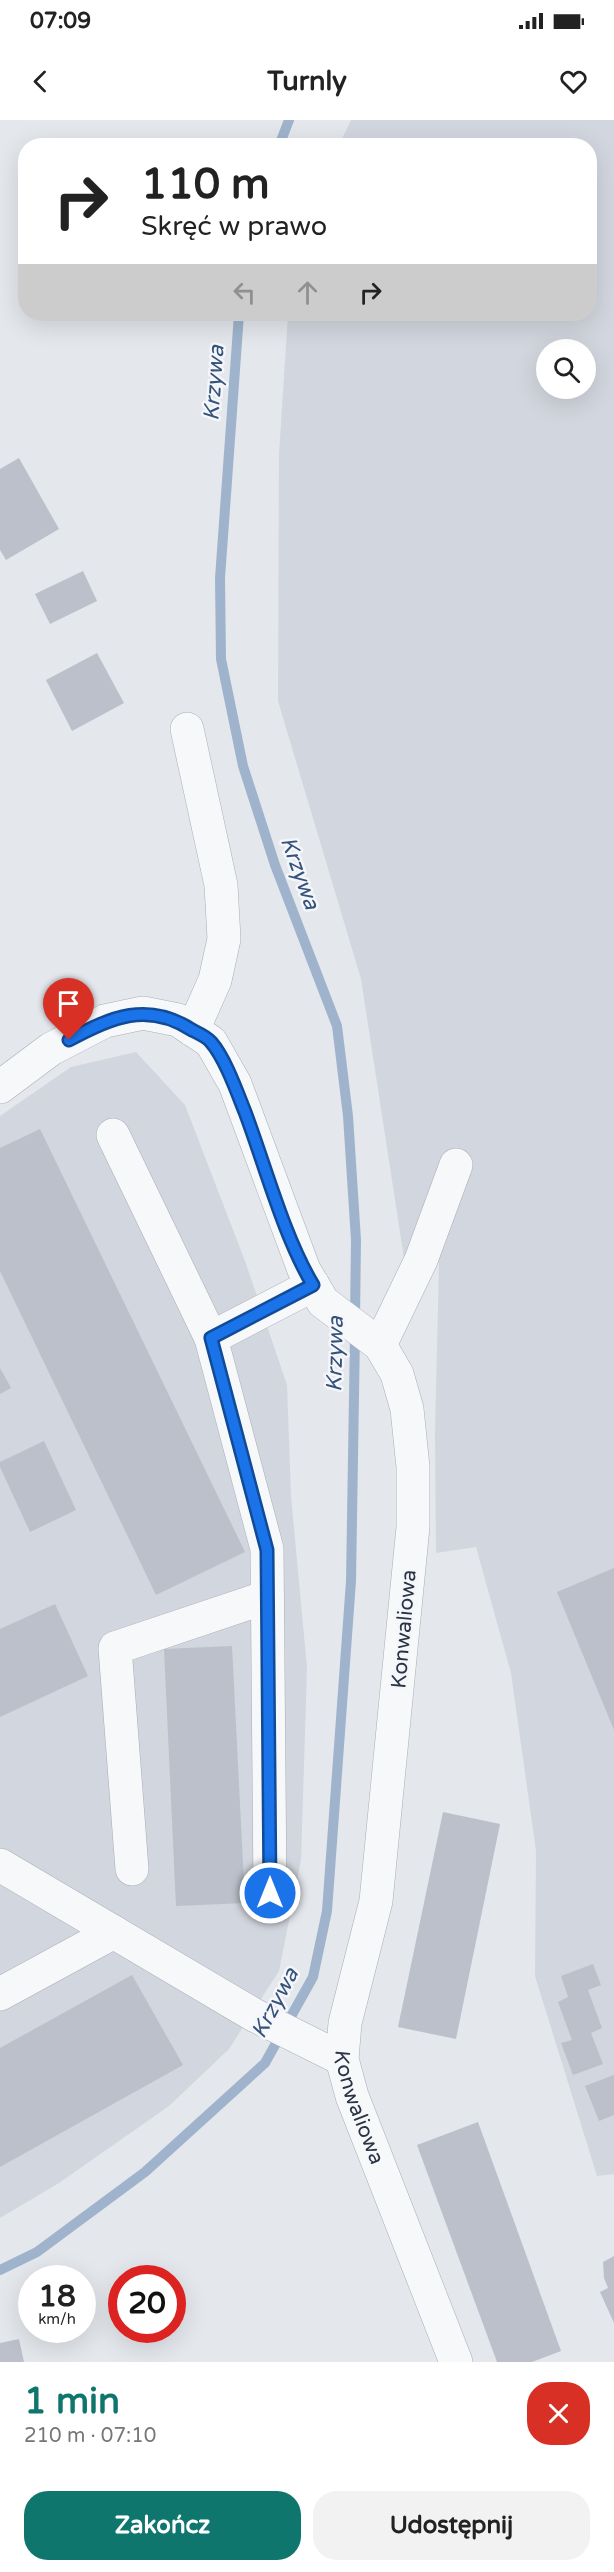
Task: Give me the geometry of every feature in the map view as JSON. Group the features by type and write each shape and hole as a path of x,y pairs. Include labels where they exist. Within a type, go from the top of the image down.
{"street":[{"path":"187,729 222,885 224,939 215,980 194,1030"},
{"name":"Konwaliowa","path":"0,1087 51,1049 105,1021 143,1013 178,1020 211,1042 235,1084 304,1270 318,1294 380,1345 397,1374 407,1409 413,1467 413,1527 378,1892 345,2023 342,2059 351,2096 456,2362"},
{"path":"113,1135 211,1338 267,1550 270,1893"},
{"path":"380,1345 421,1260 456,1165"},
{"path":"211,1338 318,1294"},
{"path":"132,1869 115,1648 267,1597"},
{"path":"0,1865 254,2015 342,2059"},
{"path":"0,1994 114,1932"}],"shaded area":[{"path":"351,120 614,120 614,2174 597,2176 535,1976 536,1851 511,1673 476,1547 436,1553 435,1434 439,1262 404,1258 361,979 278,701 279,454 288,321 597,321 597,138 342,138"},
{"path":"136,1052 185,1105 245,1261 287,1385 291,1496 307,1668 301,1860 279,1971 229,2049 169,2106 59,2183 0,2218 0,1116 71,1067"}],"building":[{"path":"19,458 59,529 6,560 0,550 0,469"},
{"path":"83,571 97,601 50,624 35,594"},
{"path":"97,653 124,703 72,731 46,680"},
{"path":"40,1129 245,1552 156,1595 0,1271 0,1148"},
{"path":"0,1368 11,1388 0,1394"},
{"path":"44,1441 76,1510 30,1532 0,1467 0,1462"},
{"path":"614,1568 614,1730 557,1592"},
{"path":"55,1604 88,1676 0,1717 0,1629"},
{"path":"232,1646 245,1903 176,1906 164,1649"},
{"path":"443,1812 500,1824 456,2039 398,2027"},
{"path":"593,1964 601,1985 588,1990 602,2028 591,2033 603,2064 573,2075 561,2043 572,2040 558,2002 568,1997 561,1976"},
{"path":"132,1975 183,2065 0,2167 0,2048"},
{"path":"614,2075 614,2115 599,2121 585,2086"},
{"path":"478,2122 561,2351 532,2362 497,2362 417,2145"},
{"path":"614,2256 614,2323 600,2292 608,2288 604,2278 603,2262"},
{"path":"18,2339 24,2362 0,2362 0,2343"}],"waterway":[{"name":"Krzywa","path":"282,138 289,120"},
{"name":"Krzywa","path":"238,321 220,578 221,659 243,766 275,865 337,1026 348,1116 356,1240 355,1319"},
{"name":"Krzywa","path":"0,2270 37,2252 145,2172 265,2063 313,1977 327,1911 351,1581 355,1334"}],"route":[{"path":"69,1040 105,1021 143,1013 178,1020 211,1042 235,1084 289,1233 304,1270 313,1285 211,1338 267,1550 270,1893"}]}
